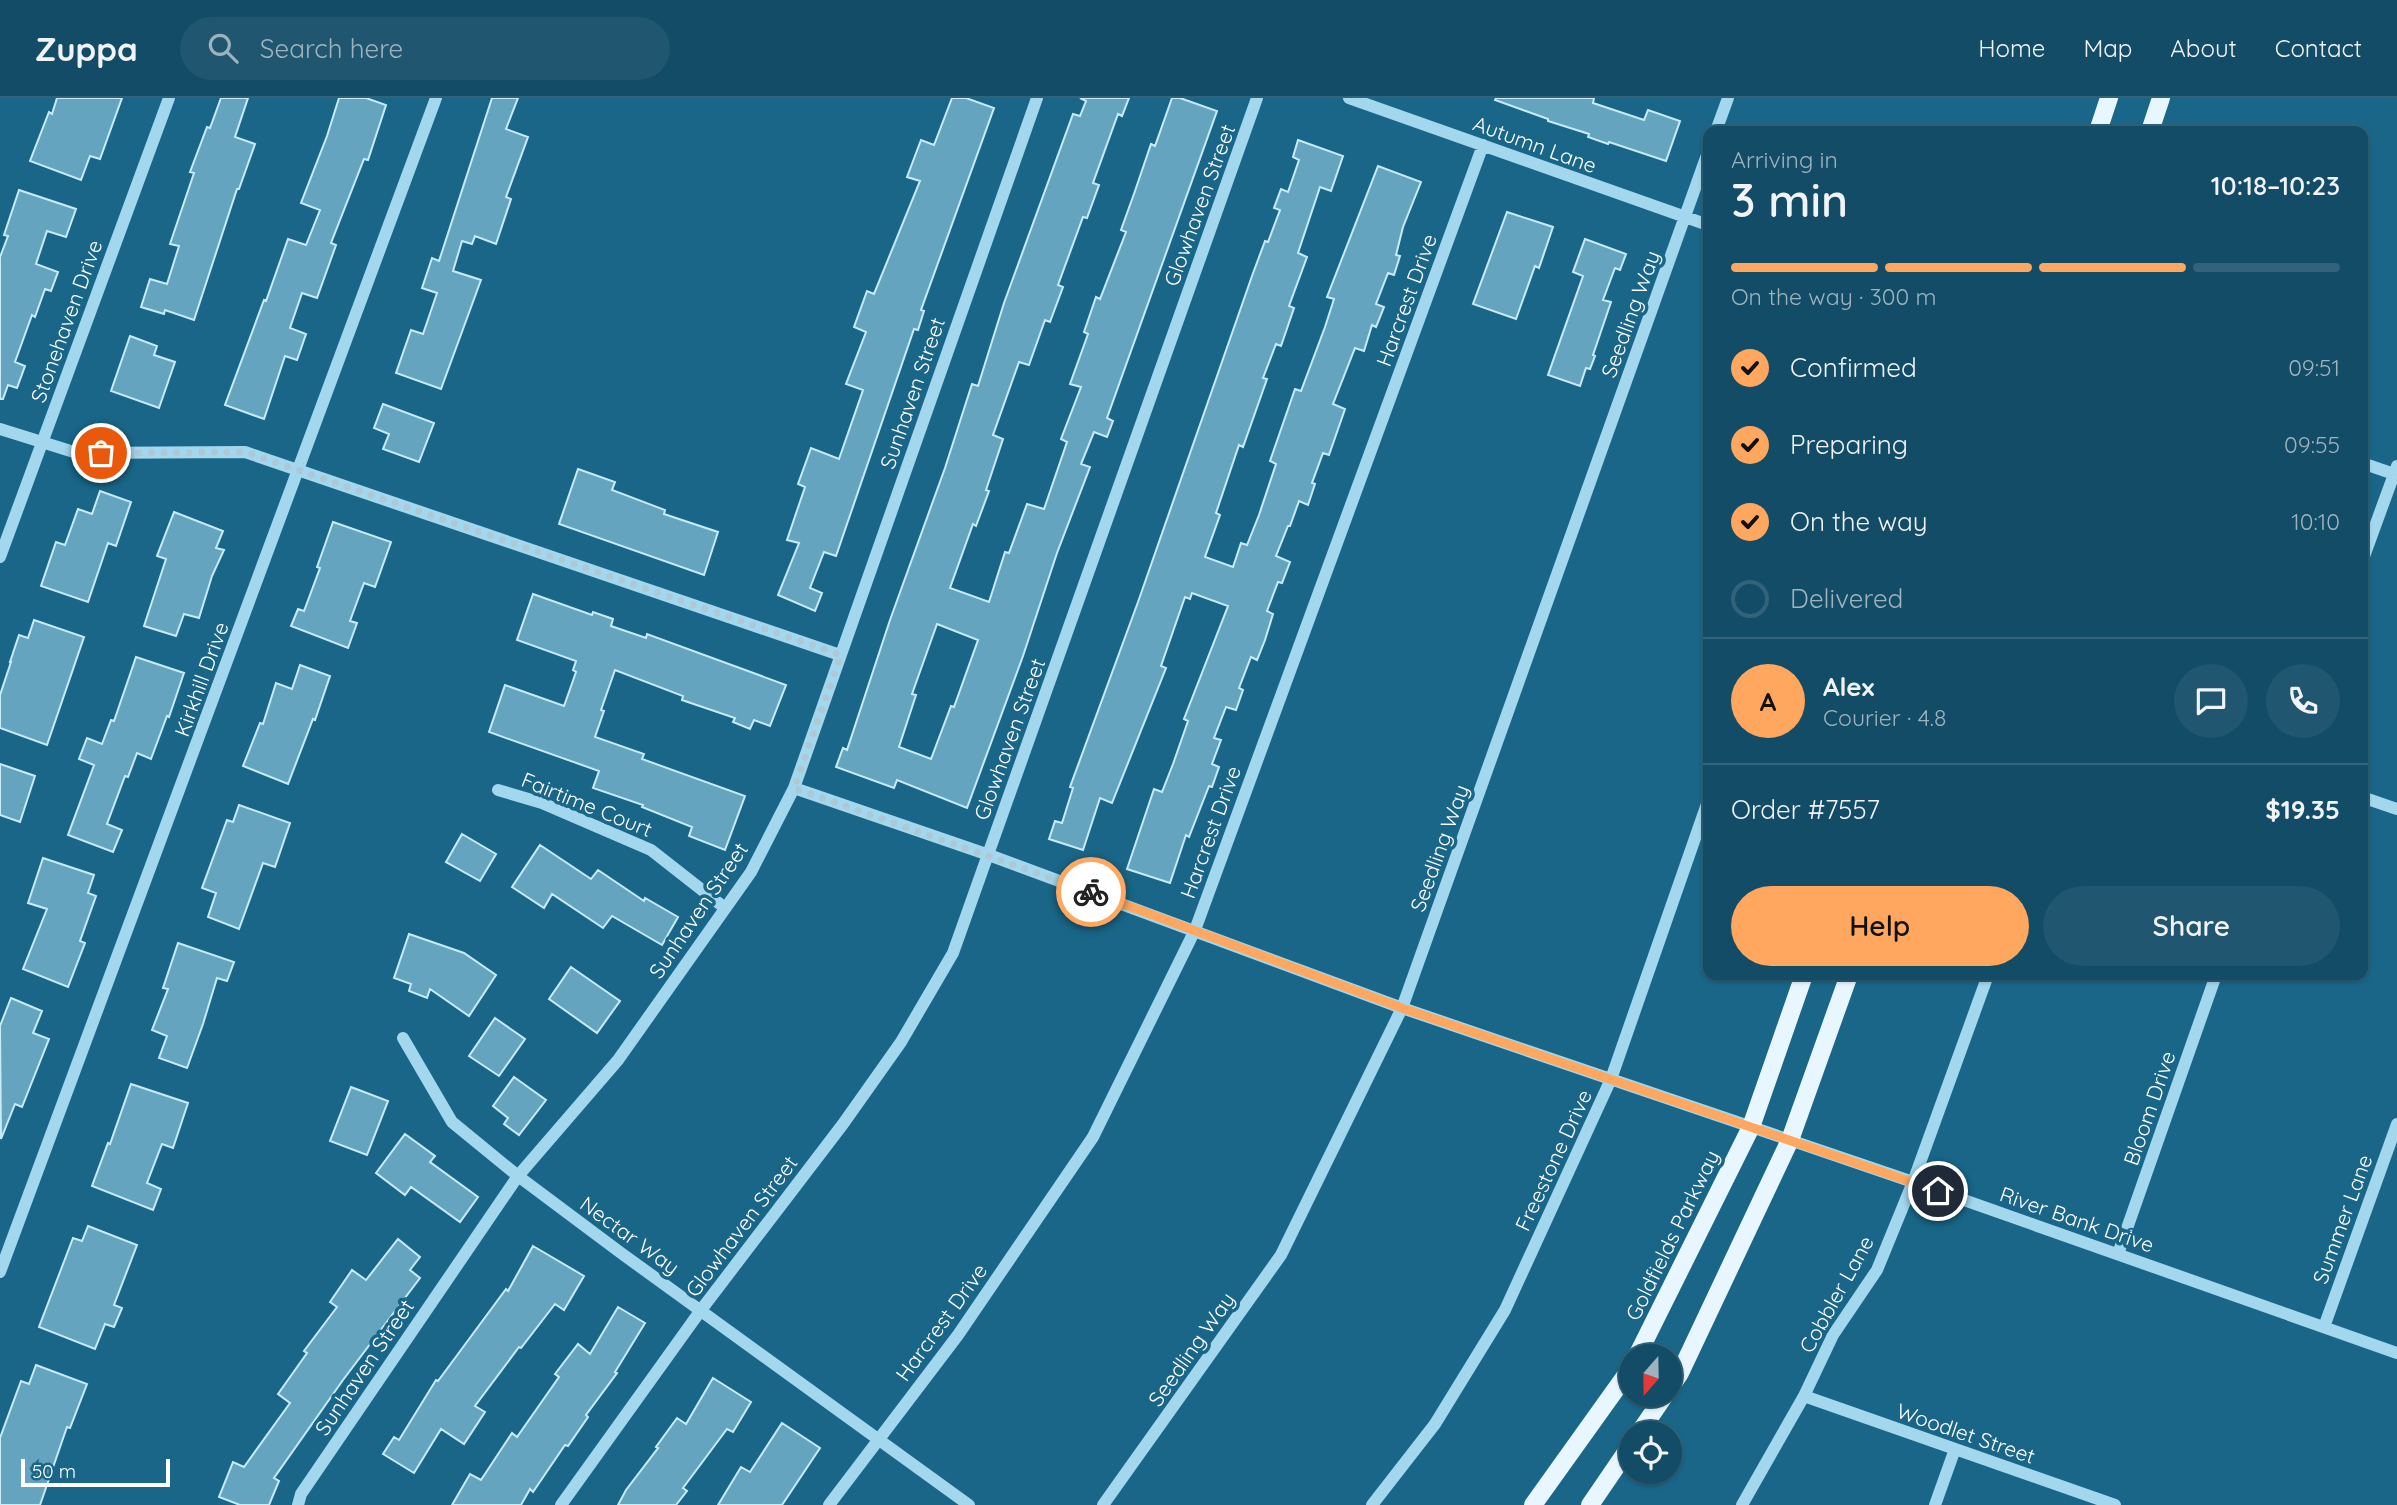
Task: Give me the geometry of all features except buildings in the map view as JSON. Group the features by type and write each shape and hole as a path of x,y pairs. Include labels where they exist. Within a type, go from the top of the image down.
{"main road":[{"path":"2100,126 2109,98"},
{"path":"2152,126 2161,98"},
{"name":"Goldfields Parkway","path":"1643,1344 1751,1127 1802,980"},
{"path":"1682,1369 1790,1140 1847,980"},
{"path":"1533,1505 1619,1385"},
{"path":"1590,1505 1619,1463"}],"street":[{"name":"Stonehaven Drive","path":"0,557 169,98"},
{"name":"Kirkhill Drive","path":"0,1272 436,98"},
{"name":"Sunhaven Street","path":"298,1505 301,1494 519,1176 618,1060 751,872 794,788 1037,98"},
{"name":"Glowhaven Street","path":"561,1505 701,1310 843,1124 901,1042 953,953 1257,98"},
{"name":"Autumn Lane","path":"1349,98 1703,223"},
{"path":"1718,126 1727,98"},
{"name":"Harcrest Drive","path":"830,1505 958,1335 1093,1137 1195,930 1483,145"},
{"name":"Seedling Way","path":"1103,1505 1281,1255 1402,1008 1703,166"},
{"path":"0,429 77,453 245,452 841,655"},
{"path":"2368,464 2395,470 2368,545"},
{"name":"River Bank Drive","path":"794,788 989,855 1402,1008 1913,1182 2397,1353"},
{"name":"Fairtime Court","path":"498,790 542,803 651,850 725,908"},
{"path":"2368,799 2397,809"},
{"name":"Freestone Drive","path":"1371,1505 1434,1424 1505,1310 1611,1079 1703,815"},
{"name":"Cobbler Lane","path":"1742,1505 1804,1396 1833,1335 1877,1270 1913,1182 1986,980"},
{"name":"Bloom Drive","path":"2118,1254 2214,980"},
{"name":"Nectar Way","path":"404,1038 452,1122 519,1176 969,1505"},
{"name":"Summer Lane","path":"2323,1327 2397,1124"},
{"name":"Woodlet Street","path":"1804,1396 2115,1505"},
{"path":"1935,1505 1955,1449"}],"way so far":[{"path":"101,453 245,452 841,655 794,788 1091,892"}],"route":[{"path":"1091,892 1402,1008 1938,1191"}]}
